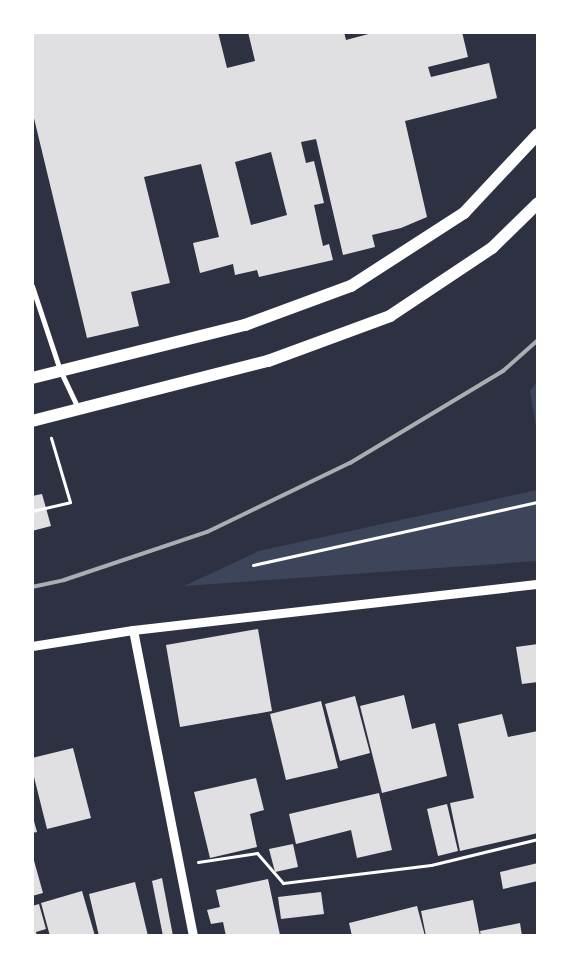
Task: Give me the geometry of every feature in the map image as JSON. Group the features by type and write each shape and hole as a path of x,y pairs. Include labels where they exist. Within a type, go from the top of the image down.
{"main road":[{"path":"32,378 245,325 351,286 464,213 538,134"},
{"path":"32,421 268,361 390,316 492,248 538,203"}],"street":[{"path":"32,286 60,370 78,409"},
{"path":"32,646 133,630 538,584"},
{"path":"133,630 193,936"}],"path":[{"path":"32,511 70,502 54,448"},
{"path":"253,565 538,502"},
{"path":"178,865 257,854 284,883 431,865 538,839"}],"shaded area":[{"path":"537,382 537,432 530,391"},
{"path":"537,490 537,561 184,586 259,551"}],"building":[{"path":"32,32 218,32 227,68 255,61 248,32 344,32 346,40 376,32 462,32 468,57 428,67 431,77 489,63 497,98 405,121 427,217 401,228 372,235 375,247 343,255 316,139 301,142 306,163 314,161 324,203 314,205 323,246 329,244 333,260 259,277 257,270 235,275 233,264 200,273 193,243 219,237 201,164 144,177 170,283 131,292 139,326 87,338 32,110","holes":["271,152 287,215 251,225 235,162"]},
{"path":"42,494 51,526 32,531 32,496"},
{"path":"258,629 272,711 180,727 166,645"},
{"path":"538,644 538,682 522,684 516,647"},
{"path":"404,695 412,729 435,723 447,776 382,793 360,706"},
{"path":"355,696 370,753 340,761 325,704"},
{"path":"321,701 338,768 286,780 270,714"},
{"path":"502,714 508,737 538,731 538,833 460,851 450,803 474,798 458,724"},
{"path":"73,748 91,818 47,829 32,769 32,758"},
{"path":"256,778 264,810 250,814 257,847 210,858 194,792"},
{"path":"379,793 392,850 357,858 351,830 296,844 289,814"},
{"path":"447,804 458,851 438,856 427,809"},
{"path":"32,814 37,832 32,833"},
{"path":"293,844 298,867 275,872 269,849"},
{"path":"32,858 43,893 32,896"},
{"path":"538,863 538,881 503,889 500,872"},
{"path":"162,878 173,936 163,936 152,881"},
{"path":"268,879 280,935 226,936 223,922 211,924 207,910 220,907 216,890"},
{"path":"135,882 148,936 99,936 89,894"},
{"path":"82,891 95,936 50,936 41,903"},
{"path":"321,892 324,914 281,919 278,897"},
{"path":"473,900 480,936 426,936 421,911"},
{"path":"39,904 46,929 36,932 37,936 32,936 32,906"},
{"path":"417,906 425,936 352,936 349,923"},
{"path":"520,923 522,936 481,936 480,931"}],"railway":[{"path":"32,587 64,580 207,532 350,463 503,371 538,340"}]}
